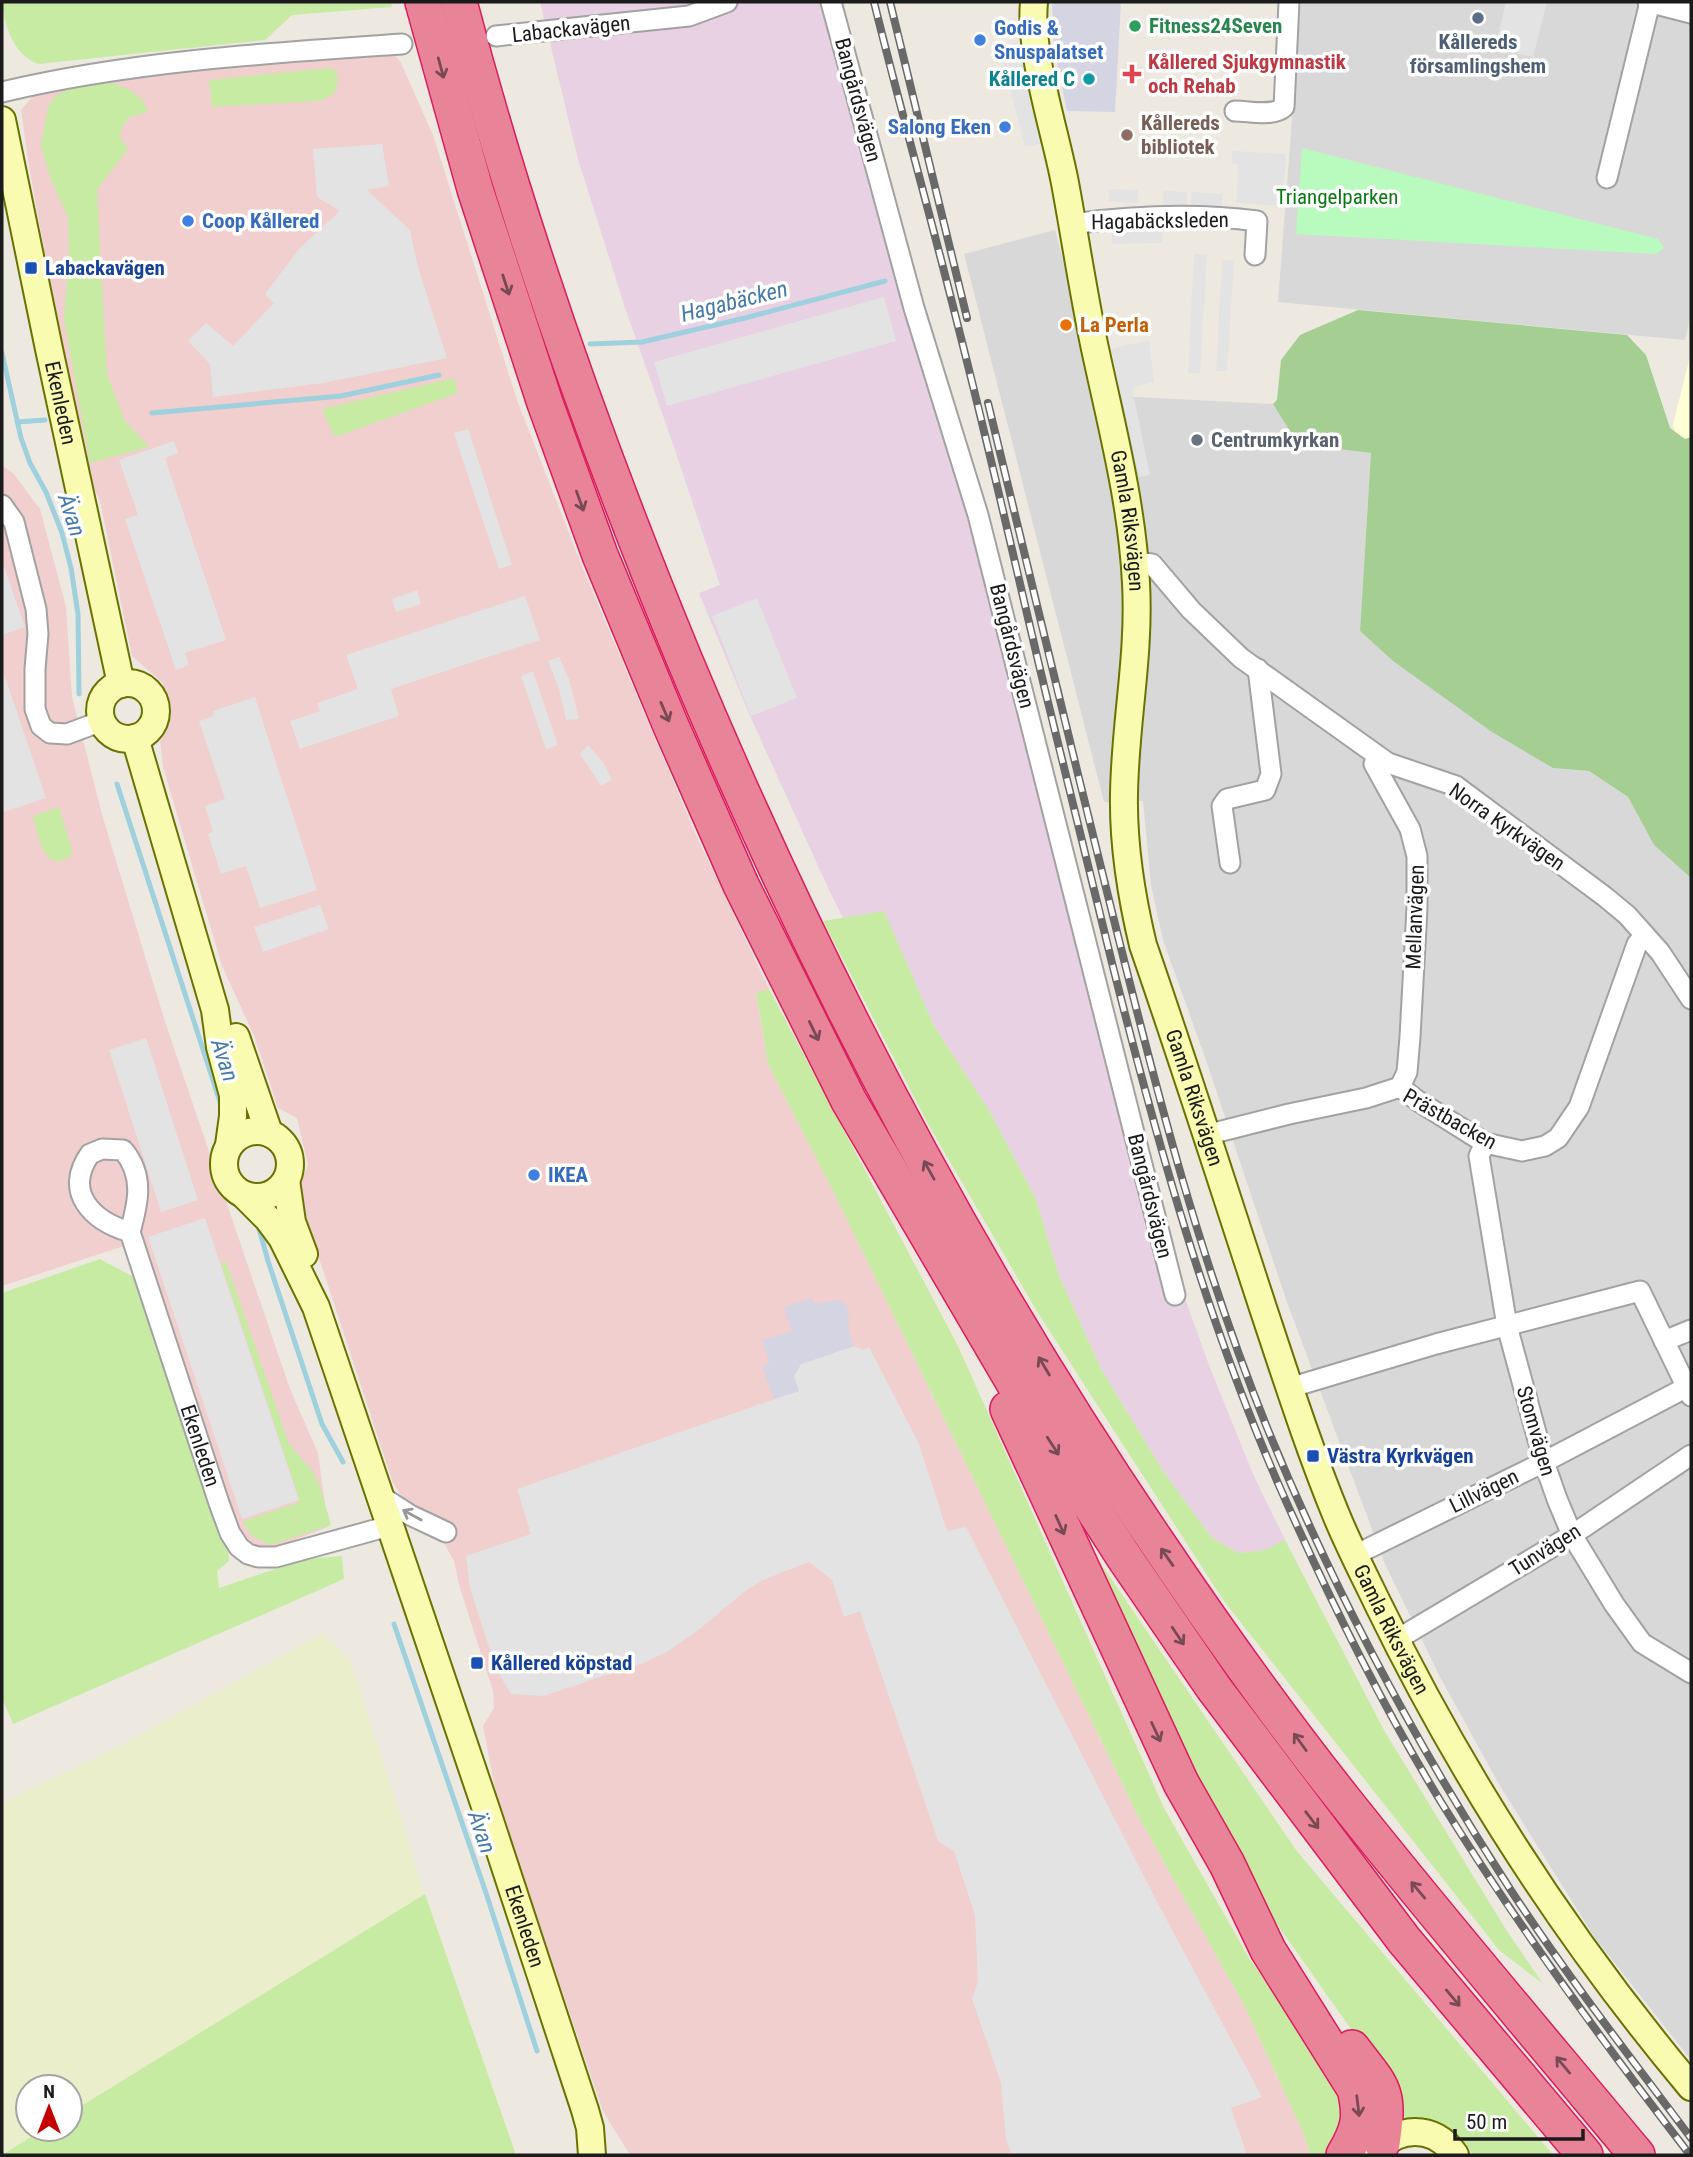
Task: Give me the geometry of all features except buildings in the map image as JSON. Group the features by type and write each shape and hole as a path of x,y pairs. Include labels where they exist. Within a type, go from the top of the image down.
{"highway":[{"path":"423,2 475,189 545,403 600,555 741,885 849,1101 1034,1417 1213,1687 1404,1940 1585,2155"},
{"path":"459,2 511,184 581,393 636,542 778,872 894,1105 972,1247 1066,1403 1154,1538 1241,1662 1341,1797 1637,2155"},
{"path":"941,1262 1086,1582 1181,1783 1232,1875 1268,1950 1355,2089 1360,2115 1359,2126 1345,2155"},
{"path":"1232,1875 1301,1978 1383,2092 1387,2105 1377,2149"}],"street":[{"name":"Labackavägen","path":"496,36 689,16 727,2"},
{"name":"Bangårdsvägen","path":"831,2 914,308 978,515 1175,1295"},
{"name":"Gamla Riksvägen","path":"1034,2 1033,22 1040,68 1058,149 1079,271 1129,505 1135,562 1137,639 1124,795 1127,867 1143,945 1289,1388 1325,1488 1355,1555 1434,1714 1527,1867 1638,2022 1691,2087"},
{"path":"1235,111 1274,113 1284,107 1289,2"},
{"path":"1607,178 1649,2 1691,13"},
{"path":"2,93 68,78 149,66 402,44"},
{"name":"Ekenleden","path":"2,120 48,349 121,684"},
{"name":"Hagabäcksleden","path":"1071,224 1133,217 1215,216 1257,221 1255,255"},
{"path":"2,505 15,522 36,609 38,634 34,670 35,709 41,726 50,733 67,734 102,721"},
{"name":"Norra Kyrkvägen","path":"1135,562 1152,564 1223,642 1377,756 1409,771 1456,786 1604,895 1627,915 1660,952 1691,999"},
{"path":"1230,863 1222,806 1227,799 1265,790 1271,774 1258,670"},
{"path":"132,683 143,687 155,705 155,718 150,728 135,738 115,736 102,721 100,710 103,698 111,689 121,684 132,683"},
{"name":"Ekenleden","path":"135,738 215,1010 220,1046 233,1095 233,1116 224,1174 235,1190 244,1195 268,1219 282,1238 316,1307 488,1815 590,2128 592,2155"},
{"name":"Mellanvägen","path":"1377,756 1374,764 1410,829 1417,856 1410,1037 1407,1072 1400,1087"},
{"name":"Prästbacken","path":"1206,1135 1366,1098 1400,1087 1485,1143 1522,1151 1545,1146 1558,1138 1570,1122 1588,1086 1637,944 1645,936"},
{"name":"Ekenleden","path":"215,1010 235,1036 269,1133 281,1141 290,1158 286,1180 292,1222 311,1274 316,1307"},
{"path":"229,1145 236,1138 251,1131 269,1133"},
{"name":"Stomvägen","path":"1485,1143 1479,1156 1507,1326 1544,1462 1572,1535 1614,1605 1642,1643 1691,1673"},
{"path":"244,1195 253,1198 272,1194 286,1180"},
{"name":"Ekenleden","path":"130,1232 226,1523 239,1547 258,1557 276,1557 389,1526"},
{"path":"1289,1388 1436,1345 1640,1291 1689,1392"},
{"path":"1664,1341 1691,1330"},
{"name":"Lillvägen","path":"1355,1555 1689,1392"},
{"name":"Tunvägen","path":"1396,1640 1572,1535 1691,1454"},
{"path":"379,1495 410,1515 446,1532"},
{"name":"Ekenleden","path":"590,2128 610,2155"},
{"path":"1377,2149 1407,2131 1419,2131 1440,2139 1455,2155"}],"shaded area":[{"path":"540,2 828,2 942,411 1173,1265 1210,1368 1253,1474 1285,1540 1266,1550 1238,1553 1212,1538 1163,1471 1101,1369 1058,1273 1036,1199 990,1112 934,1026 884,912 843,918 829,890 750,716 699,593 720,585 625,308 578,159"},
{"name":"Kållered C","path":"1052,2 1121,2 1115,112 1067,111 1054,48"},
{"path":"1301,2 1691,2 1691,314 1685,340 1278,302"},
{"path":"1506,2 1547,2 1533,57 1495,48"},
{"path":"1020,42 1043,143 1025,147 999,46"},
{"path":"390,49 401,63 433,135 517,400 583,569 696,835 769,989 756,994 768,1064 833,1191 1137,1814 1244,2005 1303,2132 1310,2155 630,2155 603,2111 498,1804 483,1726 494,1708 493,1691 459,1585 454,1561 440,1536 393,1483 297,1191 308,1165 297,1118 278,1108 255,1038 222,966 163,767 160,739 170,715 163,683 132,656 100,501 83,464 21,110 34,95 105,76"},
{"path":"382,144 389,186 367,190 410,230 418,267 447,358 323,383 213,397 210,364 188,341 206,323 233,346 274,303 265,294 299,249 340,211 317,197 313,149"},
{"path":"1232,151 1286,154 1282,206 1236,203 1238,164 1232,164"},
{"path":"1109,189 1138,190 1138,203 1108,201"},
{"path":"1164,191 1187,192 1187,206 1163,205"},
{"path":"1192,192 1222,194 1222,207 1191,206"},
{"path":"1055,230 1098,395 1273,404 1299,444 1371,453 1360,631 1393,661 1553,768 1589,771 1628,797 1654,845 1691,878 1691,2060 1595,1938 1500,1786 1440,1677 1385,1564 1288,1305 1163,940 1151,885 1143,801 1104,802 964,254"},
{"path":"1162,231 1163,243 1112,244 1112,232"},
{"path":"1194,254 1207,254 1200,373 1188,373"},
{"path":"1222,260 1234,260 1227,371 1216,371"},
{"path":"884,297 896,341 667,406 654,362"},
{"path":"1149,340 1154,382 1132,388 1150,475 1139,477 1111,349"},
{"path":"1691,353 1691,454 1677,439 1673,425"},
{"path":"468,429 512,565 499,569 454,433"},
{"path":"174,441 178,453 165,458 226,640 185,653 189,665 176,670 125,519 138,515 119,460"},
{"path":"2,465 13,473 40,509 66,607 72,697 103,818 166,1025 290,1389 318,1453 328,1527 273,1548 256,1548 243,1539 144,1250 124,1246 2,1286"},
{"path":"2,561 25,627 2,635"},
{"path":"417,590 421,604 396,612 392,599"},
{"path":"525,596 540,640 391,689 399,716 300,749 290,721 320,711 317,703 358,689 346,655"},
{"path":"757,598 797,698 751,716 712,616"},
{"path":"559,657 569,679 579,719 566,720 559,689 548,661"},
{"path":"2,668 46,798 4,812 2,806"},
{"path":"533,671 558,745 546,749 521,676"},
{"path":"255,697 317,890 260,908 246,866 221,874 208,834 213,831 205,806 225,799 199,721 214,716 213,711"},
{"path":"588,745 603,762 612,780 601,786 580,754"},
{"path":"320,905 329,929 263,952 254,927"},
{"path":"146,1038 198,1200 161,1212 109,1050"},
{"path":"205,1218 299,1500 242,1519 148,1237"},
{"path":"811,1298 815,1304 837,1300 843,1302 848,1308 849,1330 854,1346 801,1364 794,1376 799,1391 774,1399 762,1366 770,1363 762,1340 792,1331 784,1307"},
{"path":"854,1346 863,1350 869,1347 919,1444 947,1531 966,1527 1157,1902 1262,2097 1231,2108 1247,2155 1012,2155 1006,2139 1001,2083 972,1999 978,1981 975,1915 954,1851 938,1841 860,1611 844,1617 832,1580 809,1562 763,1580 667,1652 643,1663 543,1696 511,1694 496,1669 470,1588 466,1556 531,1534 517,1489 798,1391 794,1376 801,1364"},
{"path":"323,1633 350,1658 425,1894 84,2104 84,2073 14,2073 14,2143 21,2143 2,2155 2,1803 118,1747"}],"green space":[{"path":"2,2 391,2 392,7 292,15 265,40 38,64 16,47 5,21"},
{"path":"330,68 337,72 338,83 334,94 319,101 212,107 209,80"},
{"path":"101,82 130,90 141,99 148,112 132,117 123,125 120,137 128,149 97,190 107,375 125,421 149,447 90,463 64,319 69,254 68,217 50,177 41,145 48,107 55,96 71,88"},
{"name":"Triangelparken","path":"1302,148 1658,239 1664,248 1656,254 1296,234"},
{"path":"1358,310 1627,335 1646,355 1670,428 1685,439 1691,437 1691,878 1654,845 1628,797 1589,771 1553,768 1492,732 1393,661 1360,631 1371,453 1298,444 1273,404 1277,400 1281,360 1300,335"},
{"path":"454,378 458,393 335,437 322,409"},
{"path":"59,807 72,850 70,857 58,862 43,850 33,816"},
{"path":"884,911 934,1026 990,1112 1036,1199 1058,1273 1101,1369 1163,1471 1212,1538 1238,1553 1265,1550 1285,1540 1385,1732 1505,1928 1543,1984 1499,1950 1224,1601 1038,1313 928,1124 823,921"},
{"path":"769,989 958,1346 1164,1808 1249,1958 1338,2087 1344,2107 1332,2155 1310,2155 1303,2132 1244,2005 1137,1814 833,1191 768,1064 756,993"},
{"path":"100,1259 143,1282 228,1543 229,1561 217,1571 219,1588 305,1559 342,1556 344,1579 13,1724 2,1698 2,1293"},
{"path":"226,1262 289,1444 313,1472 320,1486 331,1525 270,1545 252,1536 242,1522 300,1502 221,1263"},
{"path":"1095,1555 1296,1850 1553,2155 1473,2155 1459,2136 1444,2125 1425,2120 1401,2119 1402,2103 1394,2084 1370,2056 1267,1910 1183,1761 1085,1561"},
{"path":"425,1894 516,2155 2,2155 21,2143 84,2143 84,2104"}],"waterway":[{"name":"Hagabäcken","path":"590,344 642,342 885,281"},
{"name":"Ävan","path":"2,353 21,438 62,533 71,568 78,614 79,694"},
{"name":"Hagabäcken","path":"152,413 341,396 439,375"},
{"path":"17,422 45,420"},
{"name":"Ävan","path":"117,784 222,1108"},
{"name":"Ävan","path":"258,1225 322,1424 343,1462"},
{"name":"Ävan","path":"394,1624 537,2051"}],"railway":[{"path":"874,2 949,289 1130,1034 1186,1232 1254,1427 1317,1569 1356,1648 1441,1802 1530,1938 1690,2155"},
{"path":"890,2 967,318"},
{"path":"988,403 1164,1114 1201,1242 1268,1430 1349,1608 1443,1781 1533,1924 1691,2138"}],"place":[{"name":"Kållereds församlingshem","path":"1478,18"},
{"name":"Fitness24Seven","path":"1135,26"},
{"name":"Godis & Snuspalatset","path":"980,40"},
{"name":"Kållered Sjukgymnastik och Rehab","path":"1132,74"},
{"name":"Kållered C","path":"1089,79"},
{"name":"Salong Eken","path":"1005,127"},
{"name":"Kållereds bibliotek","path":"1127,135"},
{"name":"Coop Kållered","path":"188,221"},
{"name":"Labackavägen","path":"31,268"},
{"name":"La Perla","path":"1066,325"},
{"name":"Centrumkyrkan","path":"1197,440"},
{"name":"IKEA","path":"534,1175"},
{"name":"Västra Kyrkvägen","path":"1313,1456"},
{"name":"Kållered köpstad","path":"477,1663"}]}
